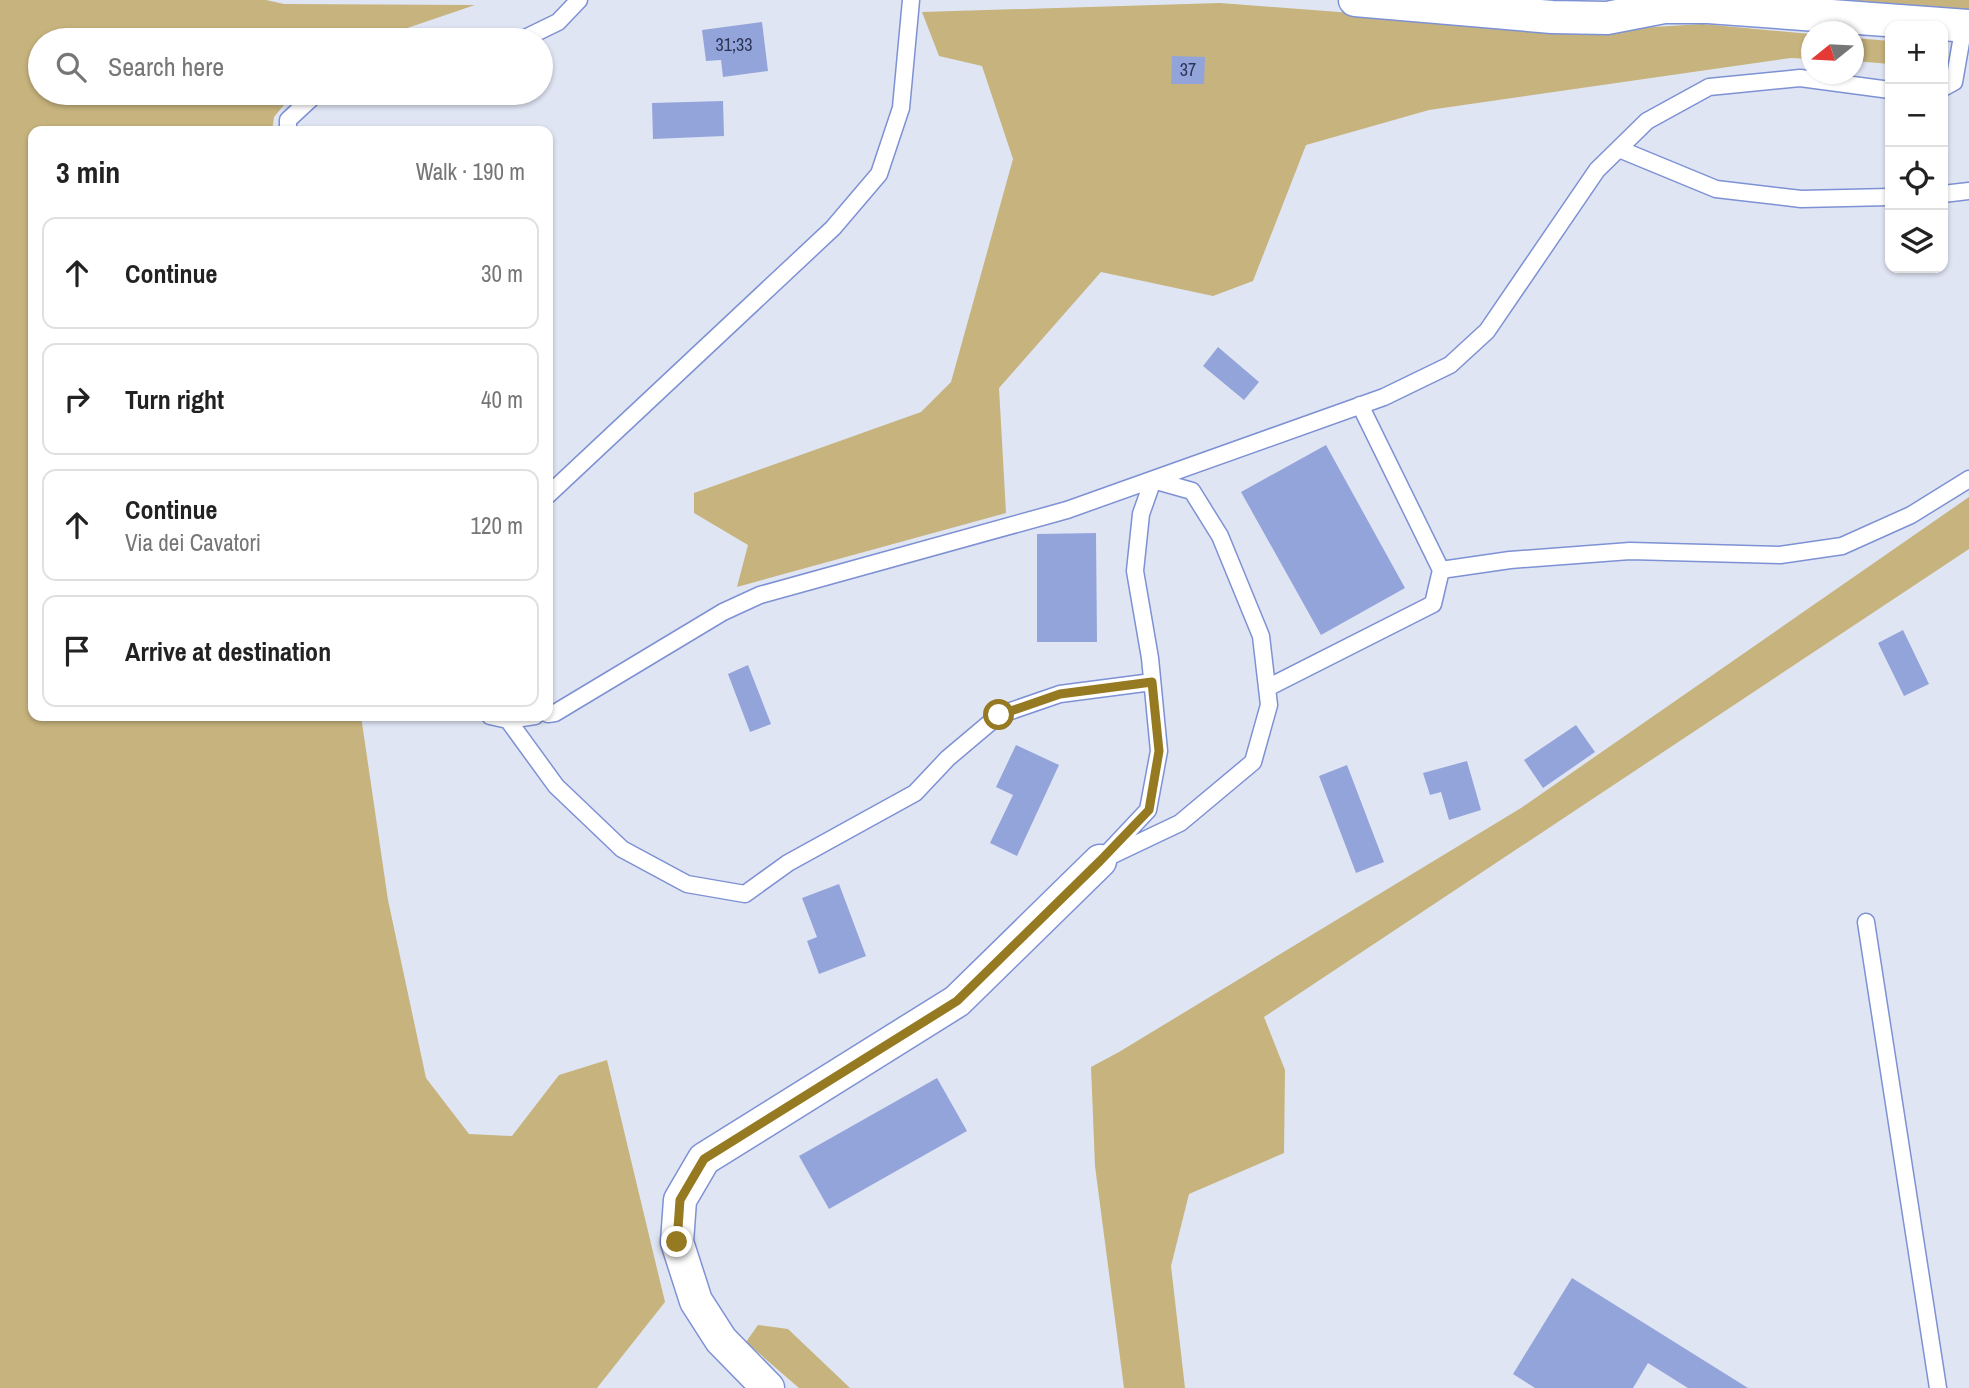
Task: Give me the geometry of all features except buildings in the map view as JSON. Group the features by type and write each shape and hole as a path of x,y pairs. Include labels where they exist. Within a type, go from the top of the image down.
{"street":[{"path":"1355,0 1552,17 1607,18 1664,7 1708,7 1966,26"},
{"path":"768,1388 721,1340 695,1301 677,1242 680,1200 704,1159 957,1001 1100,861"}],"lane":[{"path":"545,28 558,22 579,0"},
{"path":"553,490 833,228 879,174 901,108 911,0"},
{"path":"1948,85 1954,82 1966,26"},
{"path":"553,713 723,612 760,595 1066,510 1384,397 1450,365 1487,331 1597,170 1647,121 1709,87 1800,78 1885,89"},
{"path":"288,126 288,120 304,105"},
{"path":"1619,149 1716,189 1801,199 1885,197"},
{"path":"1948,193 1969,191"},
{"path":"1267,688 1433,604 1441,570 1360,405"},
{"path":"1441,570 1510,560 1630,551 1780,555 1842,547 1911,515 1969,479"},
{"path":"1100,861 1149,810 1159,751 1150,658 1135,571 1141,514 1153,480"},
{"path":"1100,861 1180,823 1253,762 1269,705 1261,636 1220,536 1192,491 1153,480"},
{"path":"509,721 556,786 621,849 687,884 745,894 788,863 915,793 948,758 999,715 1060,694 1152,682"},
{"path":"1866,922 1938,1388"}],"shaded area":[{"path":"0,0 266,0 284,4 475,5 407,28 28,28 28,105 284,105 274,117 273,126 28,126 28,721 362,721 388,900 426,1078 469,1134 512,1136 559,1075 607,1060 665,1302 597,1388 0,1388"},
{"path":"1846,0 1969,0 1969,11"},
{"path":"1220,3 1589,31 1702,24 1801,33 1801,58 1429,110 1306,145 1253,281 1213,296 1101,272 999,388 1006,513 737,587 748,545 694,513 694,493 921,412 951,382 1013,159 982,66 939,56 922,12"},
{"path":"1864,39 1885,41 1885,64 1864,62"},
{"path":"1969,497 1969,549 1264,1017 1285,1070 1284,1153 1189,1194 1171,1266 1185,1388 1124,1388 1095,1166 1091,1067 1521,808"},
{"path":"758,1325 788,1329 850,1388 799,1388 746,1342"}],"route":[{"path":"677,1242 680,1200 704,1159 957,1001 1149,810 1159,751 1152,682 1060,694 999,715"}]}
